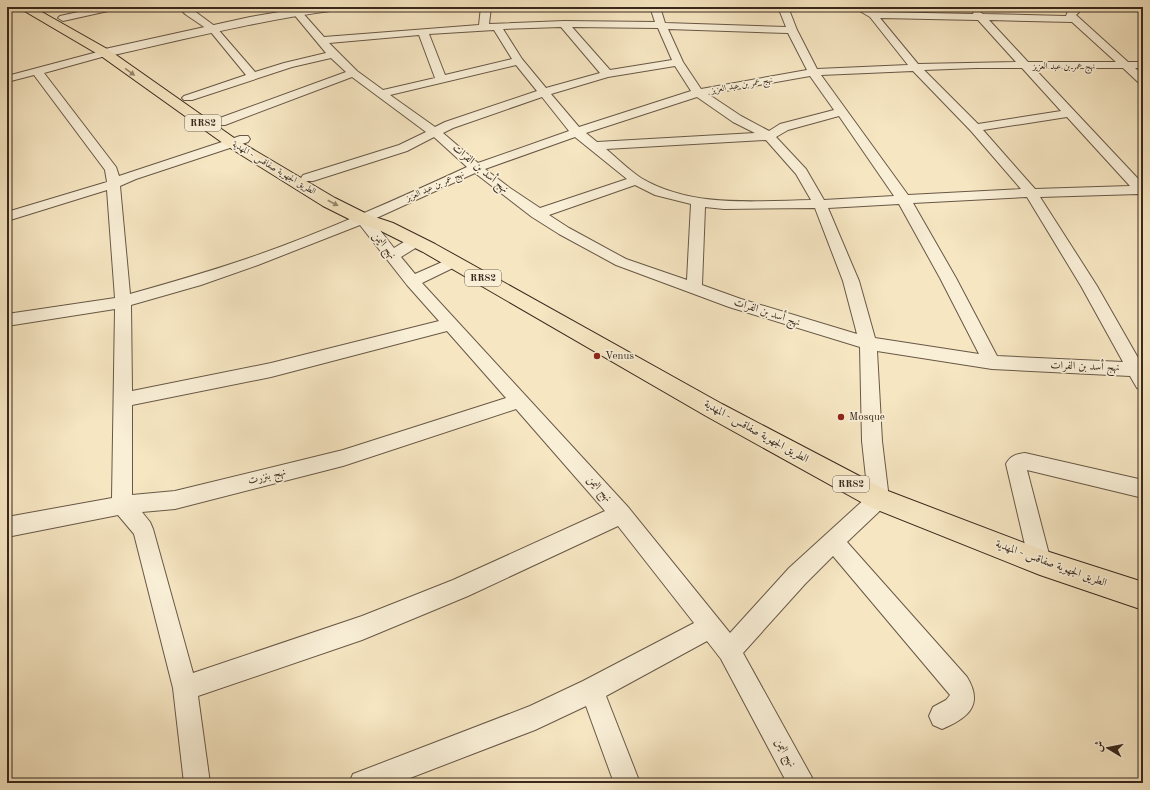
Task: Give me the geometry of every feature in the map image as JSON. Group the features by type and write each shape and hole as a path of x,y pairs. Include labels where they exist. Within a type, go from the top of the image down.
{"main road":[{"name":"الطريق الجهوية صفاقس - المهدية","path":"26,7 114,54 188,98 221,122 238,141 308,178 387,227 417,241 714,410 879,499 1040,562 1143,596"},
{"name":"الطريق الجهوية صفاقس - المهدية","path":"43,7 63,18 238,141 329,202 368,216"}],"street":[{"path":"63,18 114,7"},
{"path":"184,7 188,12 214,29 253,77"},
{"path":"7,79 114,54 156,42 301,10 337,7"},
{"path":"486,7 491,27 577,132 636,180 660,192 698,202 724,205 820,204 1031,193 1142,191"},
{"path":"655,7 661,25 678,62 698,93 737,119 769,136 801,172 820,204 851,281 868,343 872,442 879,499 797,576 729,651"},
{"path":"783,7 792,30 814,72 904,200 948,278 992,362"},
{"path":"858,7 873,15 915,67 975,128 1031,193 1139,369 1143,383"},
{"path":"971,7 1142,191"},
{"path":"1078,7 1071,13 1071,16 1143,81"},
{"name":"نهج أسد بن الفرات","path":"301,10 333,54 352,73 448,142 476,168 537,214 595,249 622,262 694,289 797,323 868,343 992,362 1139,369"},
{"path":"873,15 1074,19"},
{"path":"564,24 607,74"},
{"path":"322,40 491,27 564,24 661,25 792,30"},
{"path":"424,32 441,79"},
{"path":"188,98 288,66 333,54"},
{"path":"380,94 518,61"},
{"path":"308,178 403,148 449,125 544,92 607,74 678,62"},
{"name":"نهج عمر بن عبد العزيز","path":"7,320 123,302 196,281 253,262 368,216 476,168 577,132 698,93 814,72 976,65 1143,65"},
{"path":"37,71 111,170 123,302 122,505 143,528 184,688 197,783"},
{"path":"221,122 352,73"},
{"path":"595,146 769,136 784,127 842,112"},
{"path":"975,128 1070,113"},
{"path":"7,217 113,184 130,176 238,141"},
{"path":"537,214 636,180"},
{"path":"694,289 698,202"},
{"name":"نهج اليمن","path":"368,216 392,256 412,281 621,514 711,626 729,651 802,783"},
{"path":"392,256 417,241"},
{"path":"412,281 454,262"},
{"path":"123,400 271,370 450,324"},
{"name":"نهج بنزرت","path":"7,526 122,505 175,500 335,460 520,400"},
{"path":"1040,562 1016,464 1025,461 1143,489"},
{"path":"184,688 362,628 460,588 621,514"},
{"path":"833,541 961,690 963,698 960,704 942,716"},
{"path":"362,783 535,717 592,690 711,626"},
{"path":"592,690 627,783"}],"place":[{"name":"Venus","path":"597,356"},
{"name":"Mosque","path":"841,417"}]}
